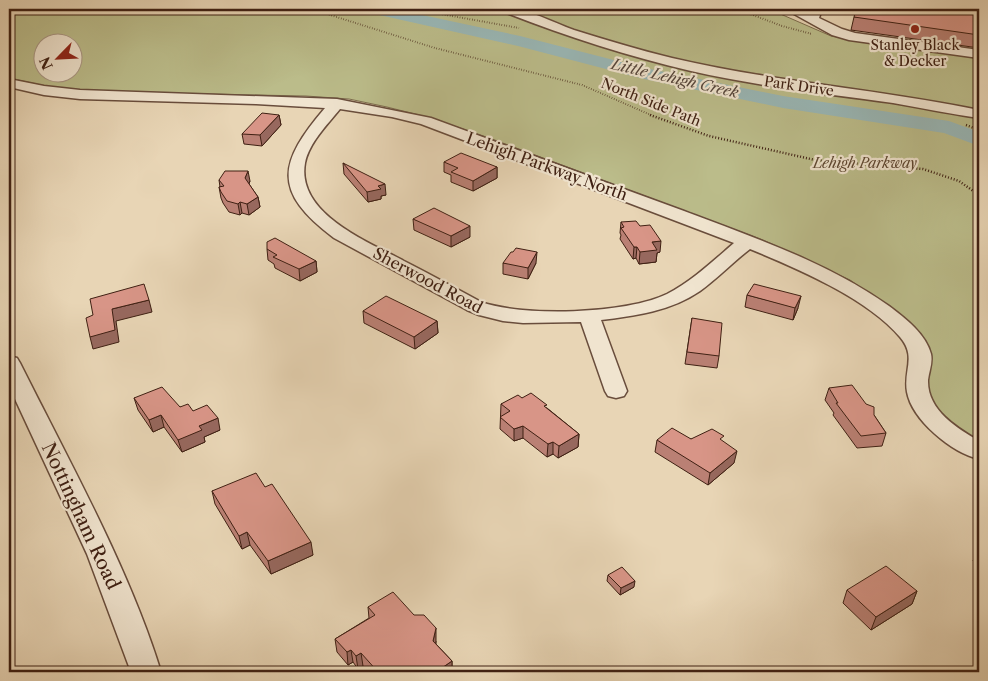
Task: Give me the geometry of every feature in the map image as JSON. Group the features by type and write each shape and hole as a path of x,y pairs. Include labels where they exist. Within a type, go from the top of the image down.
{"street":[{"name":"Park Drive","path":"508,9 594,41 695,68 756,80 914,102 979,114"},
{"path":"791,9 814,14 837,32 854,37 979,54"},
{"name":"Lehigh Parkway North","path":"9,83 84,95 337,103 383,110 426,121 747,241 803,264 840,283 884,311 907,331 920,353 921,365 917,381 919,394 925,407 950,433 979,450"},
{"name":"Sherwood Road","path":"337,103 302,150 296,170 300,192 306,203 326,224 340,234 457,297 489,312 521,316 589,315 654,306 671,300 684,292 747,241"},
{"path":"589,315 616,391"},
{"name":"Nottingham Road","path":"9,363 112,579 146,672"}],"path":[{"name":"North Side Path","path":"318,9 326,14 435,48 582,85 655,117 710,136 815,160 923,170 959,181 979,195"}],"green space":[{"name":"Lehigh Parkway","path":"9,9 769,9 831,36 979,57 979,445 966,439 932,406 926,374 926,349 910,322 850,280 763,240 492,139 431,118 387,107 349,99 306,96 102,92 50,87 9,78"}],"building":[{"path":"856,9 979,9 979,35 854,17"},
{"path":"262,113 279,115 260,135 242,134"},
{"path":"461,153 497,167 473,181 451,172 458,168 444,162"},
{"path":"343,163 385,184 378,186 381,189 367,192"},
{"path":"225,171 248,171 245,178 258,197 247,204 227,201 219,187 224,186 219,180"},
{"path":"434,208 470,226 451,236 413,219"},
{"path":"636,221 640,226 650,225 661,241 652,242 657,250 640,252 637,247 634,247 621,228 624,227 621,222"},
{"path":"275,238 316,261 299,269 273,257 277,255 267,249 267,242"},
{"path":"516,248 537,252 528,268 503,263"},
{"path":"144,284 149,300 112,309 115,330 90,337 86,318 93,315 90,299"},
{"path":"754,284 801,296 795,308 747,295"},
{"path":"386,296 437,321 414,337 363,311"},
{"path":"692,318 722,323 719,356 687,352"},
{"path":"852,385 866,404 874,407 874,415 886,433 861,436 836,403 838,403 829,388"},
{"path":"162,387 180,407 188,404 193,411 207,405 218,418 199,426 202,430 178,440 161,415 149,420 134,398"},
{"path":"531,393 579,434 559,446 553,442 548,444 523,426 514,429 500,417 510,411 501,404 518,395 522,398"},
{"path":"672,428 691,439 712,429 724,436 720,439 737,451 710,473 657,440"},
{"path":"256,473 265,487 272,484 311,542 268,561 247,532 239,536 212,491"},
{"path":"886,566 917,591 876,617 847,590"},
{"path":"622,567 635,581 621,588 608,575"},
{"path":"393,592 414,615 424,615 436,628 433,641 452,661 436,672 378,672 361,653 356,656 351,650 347,652 335,639 375,615 368,607"}],"waterway":[{"name":"Little Lehigh Creek","path":"372,9 520,41 644,73 783,102 949,127 979,140"}],"place":[{"name":"Stanley Black & Decker","path":"915,29"}]}
